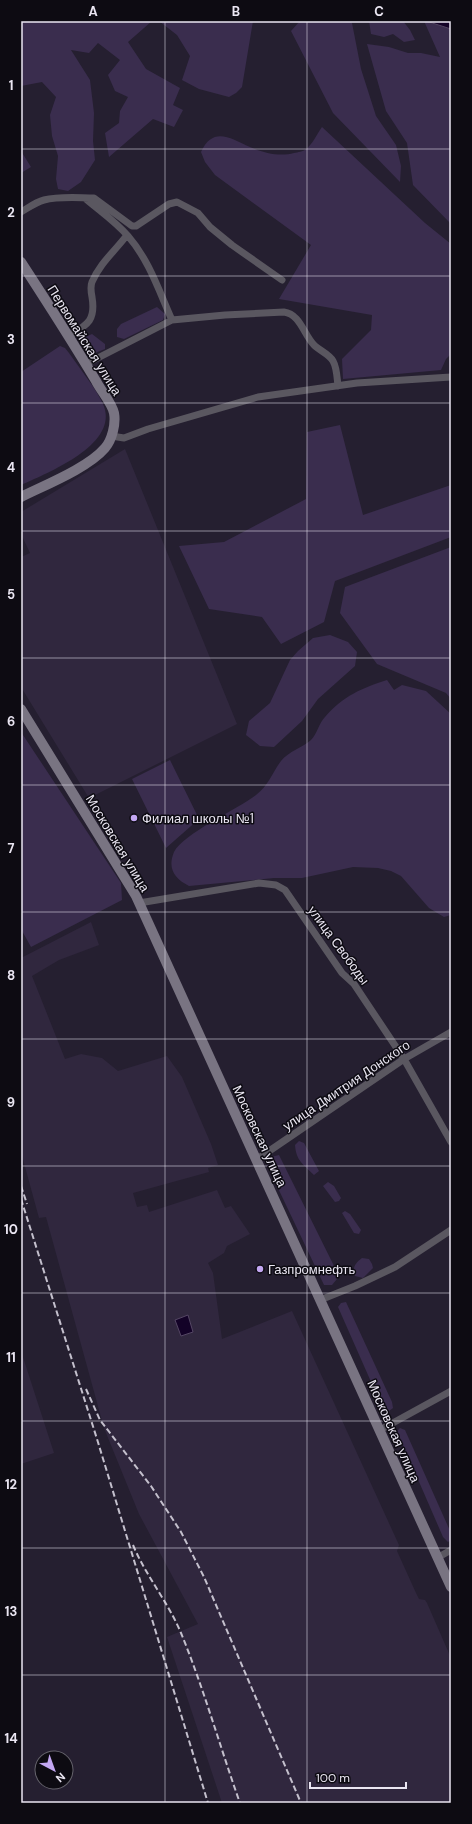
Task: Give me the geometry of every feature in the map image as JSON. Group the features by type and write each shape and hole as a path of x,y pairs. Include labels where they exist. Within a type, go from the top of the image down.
{"main road":[{"name":"Первомайская улица","path":"21,262 69,336 114,412 114,424 111,436"},
{"path":"21,497 75,470 96,456 106,447 111,436"},
{"name":"Московская улица","path":"21,709 139,903 451,1587"}],"street":[{"path":"21,212 44,200 78,197 86,199 94,198 132,226 136,226 169,204 177,202 198,213 210,227 232,245 282,280"},
{"path":"86,199 127,235 150,269 172,320"},
{"path":"69,336 90,321 93,303 91,284 101,264 127,235"},
{"path":"86,364 172,320 225,315 284,312 290,313 295,317 306,335 320,351 332,360 335,365 338,386"},
{"path":"111,436 124,438 148,429 258,397 338,386 451,377"},
{"name":"улица Свободы","path":"139,903 259,883 276,885 285,890 342,974 354,984 404,1060 451,1142"},
{"name":"улица Дмитрия Донского","path":"256,1160 404,1060 451,1032"},
{"path":"320,1300 355,1286 395,1267 451,1230"},
{"path":"380,1430 451,1391"},
{"path":"438,1558 451,1550"}],"shaded area":[{"path":"21,21 152,21 128,42 146,69 180,88 173,105 183,110 174,127 153,119 109,157 105,133 119,123 120,111 128,97 115,91 108,75 120,60 98,43 89,53 71,50 90,80 94,113 93,141 95,160 81,182 68,191 58,189 56,179 58,156 52,136 50,115 56,97 42,82 21,86"},
{"path":"159,21 253,21 242,87 229,97 199,89 182,80 190,56 177,35"},
{"path":"300,21 350,21 352,23 361,69 376,116 396,145 401,166 400,182 333,113 291,31"},
{"path":"369,21 403,21 415,40 404,42 393,34 384,37 371,34"},
{"path":"424,21 451,29 451,224 413,185 407,143 386,111 367,44 389,47 408,53 421,53 440,57"},
{"path":"426,21 451,21 451,29"},
{"path":"322,127 425,223 451,244 451,354 446,359 441,370 343,379 342,359 371,330 372,315 279,299 311,245 215,175 205,162 201,152 211,139 222,136 236,140 266,153 283,155 299,152 308,147"},
{"path":"21,151 31,167 21,173"},
{"path":"157,307 165,314 163,320 124,339 117,337 117,329 121,324"},
{"path":"92,334 105,344 105,349 95,353 84,344 83,338"},
{"path":"60,346 65,348 69,353 96,391 103,404 106,418 101,432 92,444 63,465 21,485 21,372"},
{"path":"340,425 363,515 451,485 451,537 335,581 324,622 281,644 262,617 209,609 179,546 224,542 306,499 307,432"},
{"path":"125,449 237,724 89,798 21,687 21,557 30,553 21,534 21,512"},
{"path":"451,547 451,699 446,693 377,664 340,613 345,587"},
{"path":"330,635 348,642 357,652 355,666 318,699 302,721 274,747 260,746 246,735 249,721 270,703 290,660 298,651 313,638"},
{"path":"387,680 394,690 402,685 426,691 451,714 451,915 444,917 429,908 401,876 391,871 378,868 353,867 302,878 274,878 189,886 176,877 171,864 174,852 179,845 188,837 256,795 267,783 281,761 311,740 323,719 339,703 369,686"},
{"path":"21,732 121,883 122,900 31,947 21,929"},
{"path":"170,760 199,819 166,848 132,779"},
{"path":"91,922 99,945 59,960 32,976 65,1059 81,1054 102,1058 118,1071 167,1056 182,1077 211,1144 218,1165 208,1168 209,1172 133,1193 137,1207 147,1205 149,1212 217,1190 225,1208 231,1206 250,1234 227,1246 224,1253 208,1263 213,1273 222,1339 292,1311 399,1545 397,1551 416,1593 419,1599 425,1600 427,1603 451,1658 451,1803 222,1803 167,1637 198,1624 139,1514 104,1428 46,1217 39,1218 21,1152 21,958"},
{"path":"299,1141 304,1143 319,1171 314,1175 301,1162 297,1155 295,1145"},
{"path":"279,1155 338,1274 337,1279 332,1285 324,1285 267,1165 271,1157"},
{"path":"328,1182 334,1186 341,1198 339,1201 335,1202 323,1186"},
{"path":"345,1211 350,1214 361,1230 359,1234 354,1233 342,1213"},
{"path":"362,1258 369,1259 373,1268 363,1278 355,1276 354,1271 356,1264"},
{"path":"346,1302 392,1402 393,1408 389,1411 383,1409 338,1307 341,1303"},
{"path":"188,1315 193,1332 181,1336 175,1320"},
{"path":"21,1351 54,1453 21,1464"},
{"path":"400,1428 405,1430 451,1533 451,1540 448,1542 443,1537 397,1431"}],"railway":[{"path":"21,1186 27,1204"},
{"path":"21,1199 97,1439 208,1803"},
{"path":"86,1389 100,1420 151,1486 181,1532 204,1577 301,1803"},
{"path":"133,1545 181,1633 197,1675 240,1803"}],"place":[{"name":"Филиал школы №1","path":"134,818"},
{"name":"Газпромнефть","path":"260,1269"}]}
